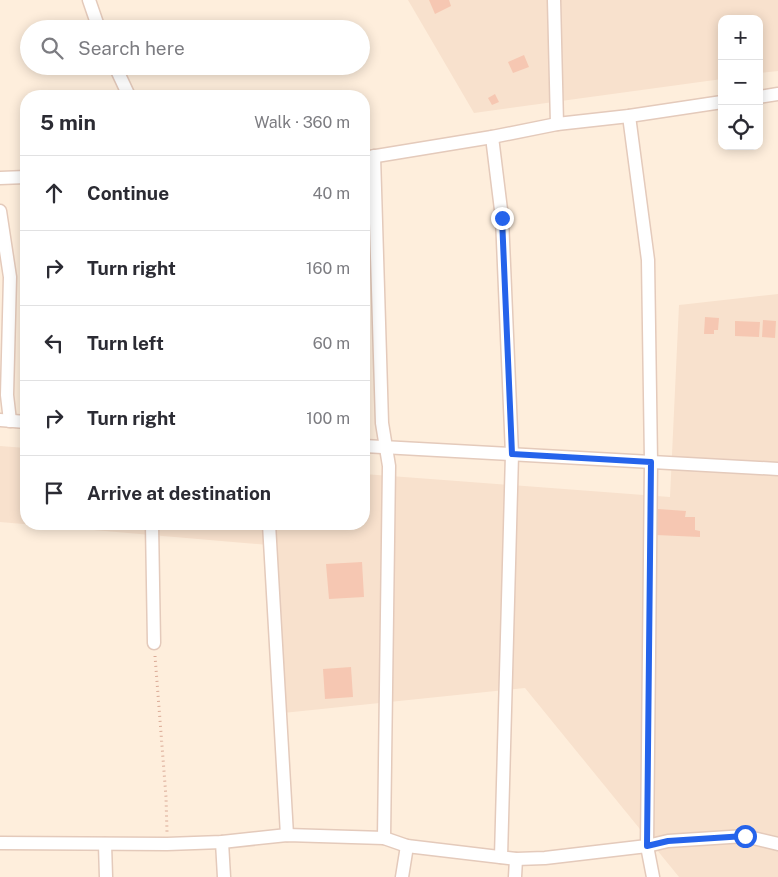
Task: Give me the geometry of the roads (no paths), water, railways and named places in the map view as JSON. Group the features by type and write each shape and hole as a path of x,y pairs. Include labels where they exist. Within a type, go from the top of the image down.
{"street":[{"path":"89,0 96,20"},
{"path":"554,0 557,124"},
{"path":"119,75 126,90"},
{"path":"763,96 778,94"},
{"path":"370,157 492,137 557,124 629,116 718,103"},
{"path":"629,116 648,260 651,462 647,846 653,877"},
{"path":"492,137 502,218 512,454 501,857"},
{"path":"0,178 20,177"},
{"path":"370,177 382,422 389,466 384,838"},
{"path":"0,211 10,276 5,420 20,421"},
{"path":"370,447 778,469"},
{"path":"152,530 154,643"},
{"path":"269,530 287,835"},
{"path":"0,843 167,844 222,842 287,835 384,838 407,846 516,858 545,858 647,846 668,841 745,836 778,844"},
{"path":"222,842 224,877"},
{"path":"105,844 106,877"},
{"path":"402,877 407,846"},
{"path":"515,877 516,858"}]}
